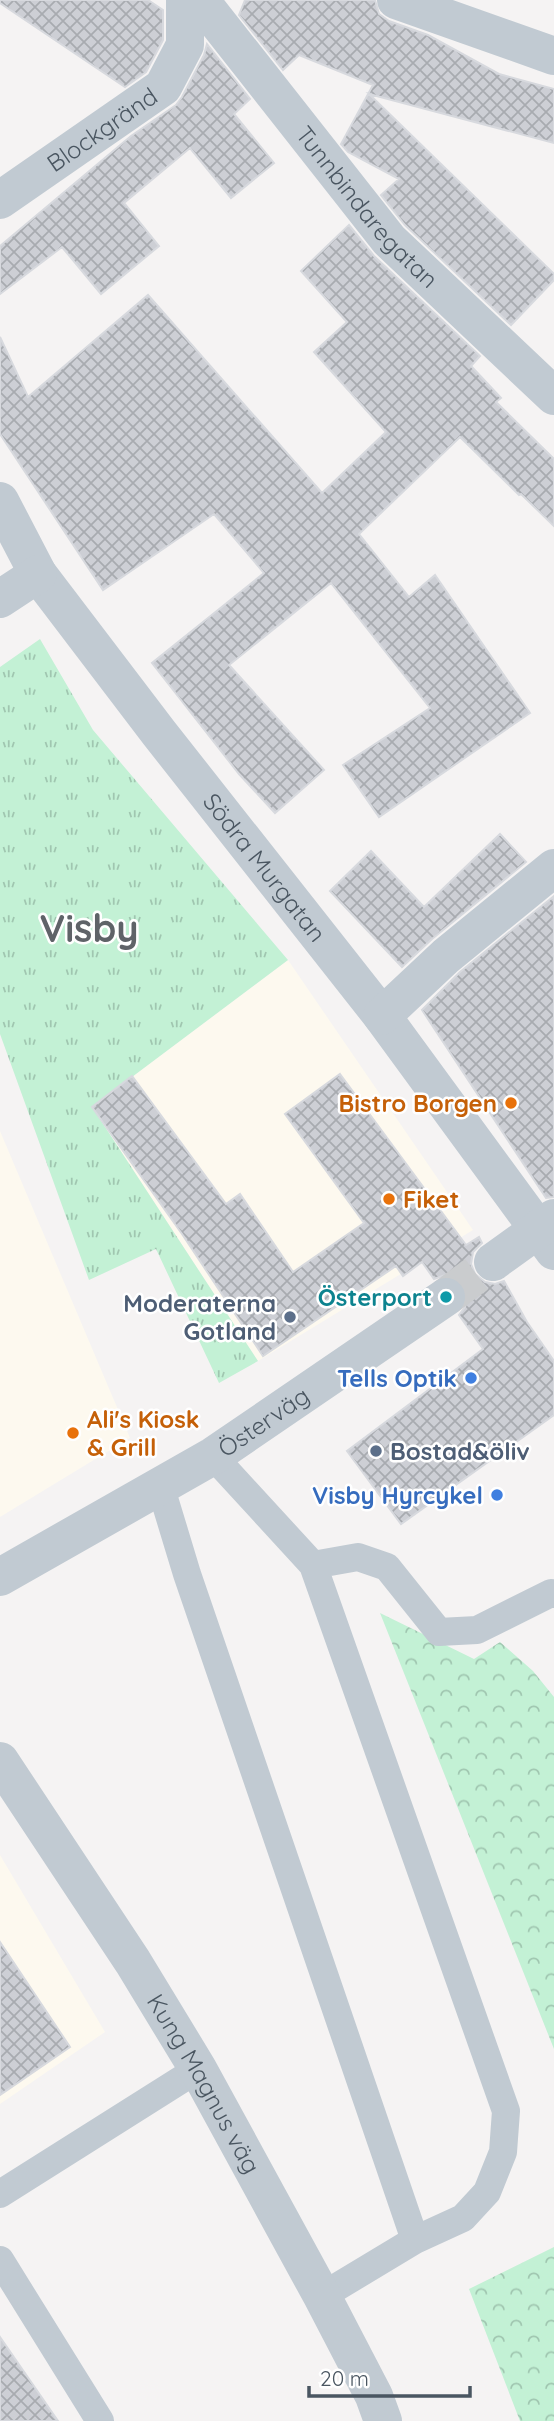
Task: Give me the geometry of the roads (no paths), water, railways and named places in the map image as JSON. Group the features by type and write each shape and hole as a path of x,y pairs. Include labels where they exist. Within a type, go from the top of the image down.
{"street":[{"name":"Blockgränd","path":"0,200 163,87 185,45 185,0"},
{"name":"Tunnbindaregatan","path":"200,0 389,240 554,396"},
{"path":"396,0 554,56"},
{"name":"Södra Murgatan","path":"0,500 38,574 548,1233"},
{"path":"0,599 38,574"},
{"path":"382,1016 446,956 554,868"},
{"path":"493,1262 548,1233"},
{"name":"Österväg","path":"0,1577 213,1456 446,1297"},
{"name":"Kung Magnus väg","path":"0,1761 133,1962 198,2069 322,2296 374,2396 383,2421"}],"lane":[{"path":"213,1456 313,1565 506,2111 503,2152 487,2192 463,2218 415,2240 322,2296"},
{"path":"160,1485 187,1574 415,2240"},
{"path":"313,1565 358,1557 387,1567 439,1632 477,1630 511,1611 554,1594"},
{"path":"0,2194 198,2069"},
{"path":"0,2260 100,2421"}],"tunnel":[{"path":"446,1297 493,1262"}],"place":[{"name":"Bistro Borgen","path":"511,1103"},
{"name":"Fiket","path":"389,1199"},
{"name":"Österport","path":"446,1297"},
{"name":"Moderaterna Gotland","path":"290,1317"},
{"name":"Tells Optik","path":"471,1378"},
{"name":"Ali's Kiosk & Grill","path":"73,1433"},
{"name":"Bostad&öliv","path":"376,1451"},
{"name":"Visby Hyrcykel","path":"497,1495"}],"district":[{"name":"Visby","path":"89,928"}]}
